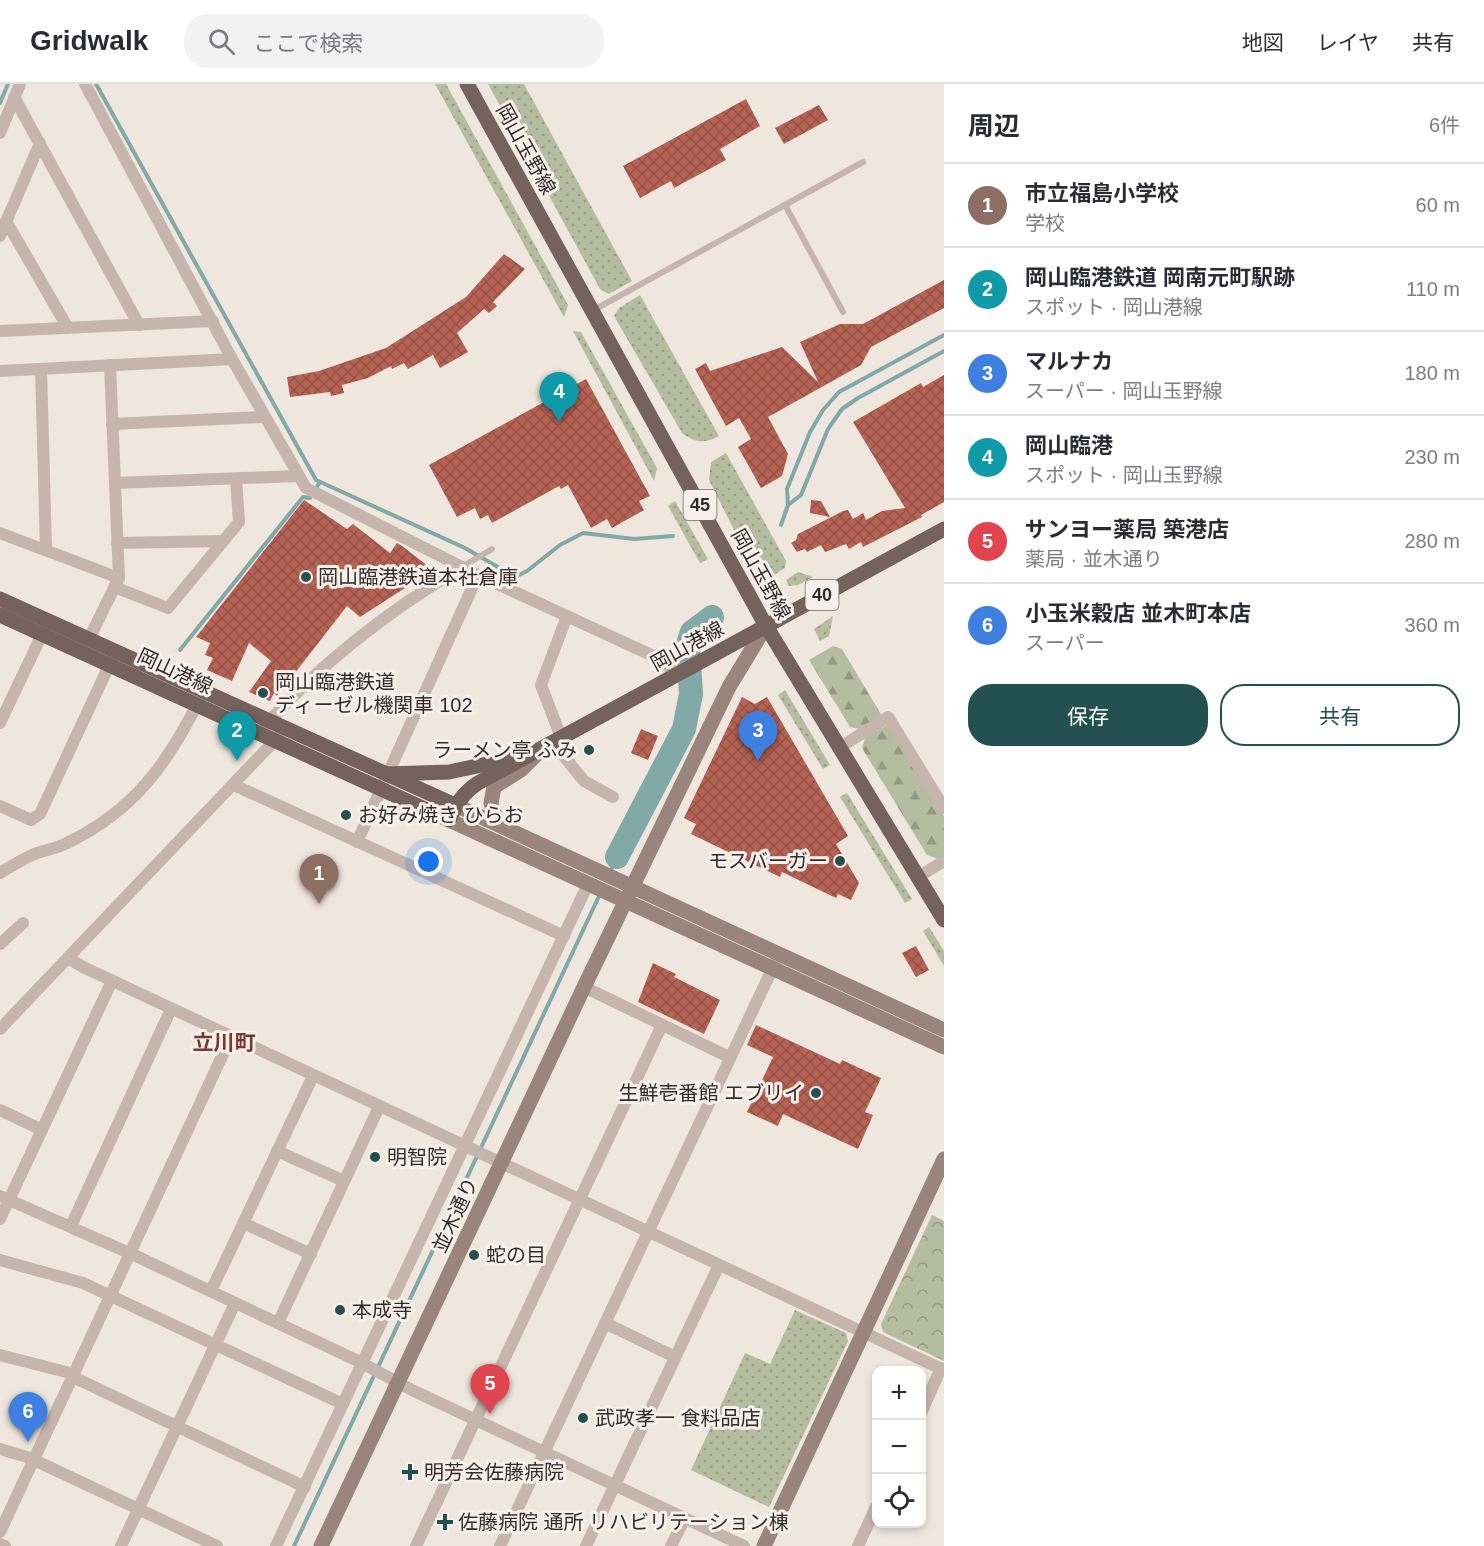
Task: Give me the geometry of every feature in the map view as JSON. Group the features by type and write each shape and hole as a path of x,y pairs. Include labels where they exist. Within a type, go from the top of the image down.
{"main road":[{"name":"岡山玉野線","path":"467,84 766,626 944,920"},
{"name":"岡山港線","path":"200,698 286,728 384,781 452,813 466,791 478,783 558,742 944,529"},
{"name":"岡山港線","path":"0,599 45,628"},
{"name":"岡山港線","path":"0,615 45,628 200,698 259,733 384,781"},
{"name":"40","path":"384,781 406,771 449,772 539,752"}],"street":[{"path":"1,129 20,84"},
{"path":"85,84 297,476 314,491 466,564 478,575 662,660 678,676"},
{"path":"14,97 139,325"},
{"path":"0,236 40,143"},
{"path":"6,221 68,328"},
{"path":"0,331 213,321"},
{"path":"0,371 232,359"},
{"path":"86,646 116,582 117,543 110,365"},
{"path":"41,369 46,550"},
{"path":"112,424 264,417"},
{"path":"115,483 297,476"},
{"path":"0,532 46,550 168,608 239,522 236,478"},
{"path":"117,543 223,541"},
{"path":"259,733 347,646 414,596 466,564"},
{"path":"357,842 478,575"},
{"path":"567,616 540,685 558,742 584,781 613,796"},
{"name":"並木通り","path":"321,1546 584,987 729,687 766,626"},
{"path":"0,723 45,628"},
{"path":"0,806 31,820 40,814 113,658"},
{"path":"0,873 31,855 65,844 102,824 132,801 147,786 200,698"},
{"path":"839,748 888,717 944,808"},
{"path":"0,1029 286,728"},
{"path":"498,825 491,803 494,787 522,770 539,752"},
{"path":"234,785 564,936"},
{"path":"452,813 498,825 942,1028"},
{"path":"452,813 626,902 944,1047"},
{"path":"918,877 944,861"},
{"path":"276,1546 343,1404 365,1365 469,1149 564,936 597,888"},
{"path":"0,944 22,923"},
{"path":"500,1546 779,954"},
{"path":"68,958 111,981 502,1165 943,1369 926,1401"},
{"path":"0,1219 5,1197 42,1130 111,981"},
{"path":"584,987 729,1057"},
{"path":"71,1226 171,1009"},
{"path":"416,1546 662,1025"},
{"path":"0,1532 231,1037"},
{"path":"211,1291 313,1076"},
{"path":"278,1323 379,1107"},
{"path":"0,1110 42,1130"},
{"path":"277,1151 344,1181"},
{"path":"764,1546 944,1159"},
{"path":"5,1197 211,1291 475,1420 744,1546"},
{"path":"243,1223 311,1254"},
{"path":"0,1260 83,1283 343,1404"},
{"path":"586,1546 719,1265"},
{"path":"121,1546 235,1303"},
{"path":"605,1323 675,1356"},
{"path":"0,1355 74,1376 305,1487"},
{"path":"0,1449 34,1460 217,1546"},
{"path":"858,1546 872,1516"},
{"path":"672,1546 685,1518"},
{"path":"0,1544 5,1546"}],"lane":[{"path":"591,312 863,162"},
{"path":"785,204 843,312"},
{"path":"466,564 492,549"}],"green space":[{"path":"435,84 446,84 568,305 564,317"},
{"path":"488,84 524,84 632,281 609,294 600,289"},
{"path":"640,295 719,436 700,441 691,439 682,433 614,316 619,308"},
{"path":"573,331 581,332 657,468 654,481"},
{"path":"726,453 786,561 785,568 766,580 756,574 709,480 711,462"},
{"path":"675,501 708,559 700,563 668,506"},
{"path":"798,572 813,577 798,585 789,586 786,580"},
{"path":"775,586 782,599 774,600 760,593"},
{"path":"833,616 829,636 820,641 814,629"},
{"path":"833,646 842,649 882,716 859,729 850,727 809,660"},
{"path":"785,690 830,765 823,769 778,695"},
{"path":"887,725 944,816 944,856 938,859 927,855 862,748 865,738"},
{"path":"847,793 912,899 905,903 840,797"},
{"path":"929,927 944,951 944,966 923,931"},
{"path":"932,1215 944,1221 944,1361 883,1332 881,1324"},
{"path":"795,1310 846,1333 848,1341 769,1507 691,1470 745,1353 770,1364"}],"building":[{"path":"746,99 760,126 720,149 726,160 674,188 671,181 640,198 623,166"},
{"path":"819,105 828,120 784,144 775,128"},
{"path":"504,254 525,269 493,302 497,306 489,313 484,309 457,333 468,352 440,368 433,355 408,369 404,363 392,369 391,366 368,378 342,385 344,393 331,396 330,392 290,397 287,377 319,371 386,348 466,297"},
{"path":"944,280 944,308 871,347 861,365 768,417 788,454 782,476 761,488 738,447 751,439 739,418 726,426 695,369 706,363 710,371 782,347 818,382 800,342 840,324 863,324"},
{"path":"944,375 944,502 921,515 922,517 863,547 861,542 849,549 846,544 825,552 821,545 807,552 805,549 797,552 791,543 796,540 798,534 843,511 848,510 853,519 863,513 866,520 882,511 905,508 853,422 921,383 923,387"},
{"path":"586,379 650,496 639,501 644,510 612,528 607,519 591,528 568,485 561,489 559,486 492,523 488,515 480,519 475,508 457,517 429,465"},
{"name":"岡山臨港鉄道本社倉庫","path":"304,500 347,529 353,524 390,553 397,543 433,570 360,617 347,606 277,696 274,693 270,701 249,692 271,661 249,643 232,681 207,670 213,658 205,655 210,643 196,637"},
{"path":"811,500 821,501 830,517 810,513"},
{"path":"742,697 755,704 767,697 848,836 836,844 859,883 851,900 838,894 836,898 782,872 780,877 691,834 696,824 684,818"},
{"path":"641,729 658,736 648,760 631,753"},
{"path":"916,946 929,970 916,977 902,953"},
{"path":"653,963 676,974 674,977 720,1000 704,1034 638,1002"},
{"path":"756,1025 840,1064 842,1060 881,1078 865,1112 873,1115 858,1149 783,1114 778,1126 747,1112 773,1057 747,1045"}],"waterway":[{"path":"0,103 8,84"},
{"path":"96,84 316,480 465,548 510,574 519,575 527,571 560,545 583,533 634,539 673,536"},
{"path":"788,505 787,489 810,432 823,410 839,392 944,335"},
{"path":"781,525 788,505 801,495 828,429 842,409 944,351"},
{"path":"180,650 303,497 310,498 320,482"},
{"path":"617,857 684,729 691,694 688,644 692,632 712,617"},
{"path":"610,872 617,857"},
{"path":"294,1546 601,892"}],"place":[{"name":"岡山臨港","path":"559,422"},
{"name":"岡山臨港鉄道本社倉庫","path":"306,577"},
{"name":"岡山臨港鉄道 ディーゼル機関車 102","path":"263,693"},
{"name":"ラーメン亭 ふみ","path":"589,750"},
{"name":"岡山臨港鉄道 岡南元町駅跡","path":"237,761"},
{"name":"マルナカ","path":"758,761"},
{"name":"お好み焼き ひらお","path":"346,815"},
{"name":"モスバーガー","path":"840,861"},
{"name":"市立福島小学校","path":"319,904"},
{"name":"生鮮壱番館 エブリイ","path":"816,1093"},
{"name":"明智院","path":"375,1157"},
{"name":"蛇の目","path":"474,1255"},
{"name":"本成寺","path":"340,1310"},
{"name":"サンヨー薬局 築港店","path":"490,1414"},
{"name":"武政孝一 食料品店","path":"583,1418"},
{"name":"小玉米穀店 並木町本店","path":"28,1442"},
{"name":"明芳会佐藤病院","path":"410,1472"},
{"name":"佐藤病院 通所 リハビリテーション棟","path":"445,1522"}],"district":[{"name":"立川町","path":"224,1043"}]}
